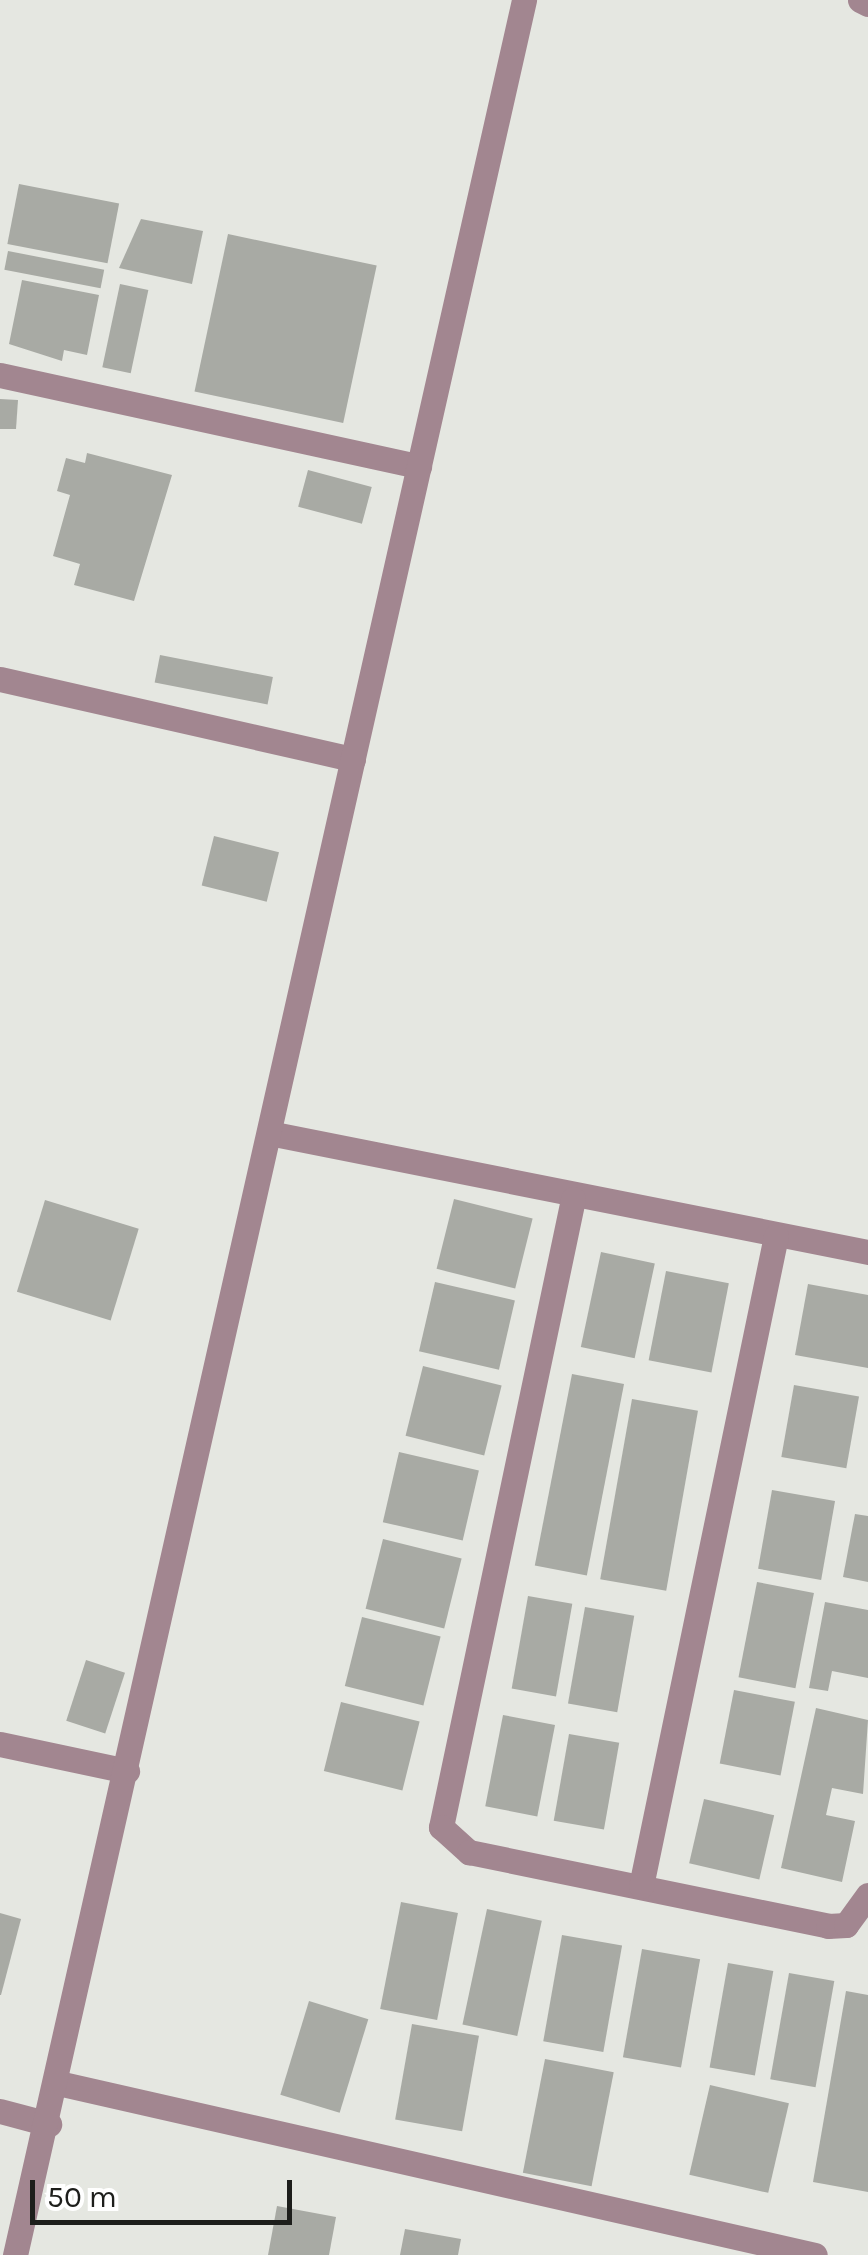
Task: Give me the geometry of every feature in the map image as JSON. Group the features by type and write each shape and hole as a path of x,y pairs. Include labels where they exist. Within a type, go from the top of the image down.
{"street":[{"path":"15,2255 49,2124 524,0"},
{"path":"860,0 868,4"},
{"path":"0,375 419,466"},
{"path":"0,680 353,759"},
{"path":"269,1133 574,1199 868,1252"},
{"path":"574,1199 440,1827 469,1852 828,1926 846,1925 868,1894"},
{"path":"641,1886 776,1236"},
{"path":"0,1744 127,1771"},
{"path":"58,2083 814,2255"},
{"path":"0,2111 49,2124"}],"building":[{"path":"19,184 119,203 107,263 7,244"},
{"path":"141,219 203,231 192,284 119,268"},
{"path":"228,234 377,266 343,423 195,391"},
{"path":"8,251 104,270 101,288 4,270"},
{"path":"22,280 99,295 87,355 64,350 62,361 9,344"},
{"path":"120,284 148,290 131,373 102,367"},
{"path":"0,399 18,400 16,429 0,429"},
{"path":"87,453 172,475 134,601 74,585 80,564 53,556 70,495 57,491 66,458 85,463"},
{"path":"308,470 372,487 362,524 298,507"},
{"path":"160,655 273,677 268,704 155,682"},
{"path":"214,836 279,852 267,902 202,885"},
{"path":"454,1199 533,1219 515,1288 437,1269"},
{"path":"45,1200 139,1229 111,1320 17,1292"},
{"path":"601,1252 655,1263 635,1358 581,1347"},
{"path":"666,1271 729,1283 711,1373 649,1360"},
{"path":"435,1282 515,1300 499,1370 419,1351"},
{"path":"808,1284 868,1295 868,1368 795,1355"},
{"path":"423,1366 502,1386 484,1455 406,1436"},
{"path":"572,1374 624,1384 587,1576 535,1565"},
{"path":"794,1385 859,1396 846,1468 781,1457"},
{"path":"632,1399 698,1411 666,1591 600,1579"},
{"path":"399,1452 479,1470 463,1541 383,1522"},
{"path":"772,1490 835,1501 821,1580 758,1569"},
{"path":"855,1514 868,1516 868,1582 843,1577"},
{"path":"383,1539 462,1559 444,1628 366,1609"},
{"path":"757,1582 814,1593 795,1688 738,1677"},
{"path":"528,1596 572,1604 556,1696 512,1689"},
{"path":"825,1602 868,1610 868,1678 832,1671 828,1691 809,1688"},
{"path":"585,1607 634,1616 617,1712 568,1704"},
{"path":"362,1617 441,1637 423,1705 345,1686"},
{"path":"86,1660 125,1673 105,1734 66,1721"},
{"path":"734,1690 795,1702 781,1775 720,1764"},
{"path":"341,1702 420,1722 402,1790 324,1771"},
{"path":"816,1708 868,1720 863,1794 832,1788 826,1815 855,1821 842,1882 781,1868"},
{"path":"503,1715 555,1725 537,1816 485,1806"},
{"path":"569,1734 619,1743 604,1830 554,1821"},
{"path":"704,1799 774,1815 759,1880 689,1863"},
{"path":"401,1902 458,1913 437,2020 380,2009"},
{"path":"487,1909 542,1921 517,2036 462,2024"},
{"path":"0,1913 21,1919 1,1995 0,1995"},
{"path":"562,1935 622,1946 603,2052 543,2041"},
{"path":"642,1949 700,1959 681,2068 623,2057"},
{"path":"728,1963 773,1971 755,2075 710,2067"},
{"path":"789,1973 834,1981 816,2087 770,2079"},
{"path":"846,1991 868,1995 868,2192 813,2182"},
{"path":"309,2001 368,2019 340,2113 280,2095"},
{"path":"412,2024 479,2036 462,2131 395,2120"},
{"path":"545,2059 614,2072 592,2186 523,2173"},
{"path":"710,2085 789,2103 768,2193 689,2175"},
{"path":"277,2206 336,2217 329,2255 268,2255"},
{"path":"405,2229 461,2239 458,2255 400,2255"}]}
